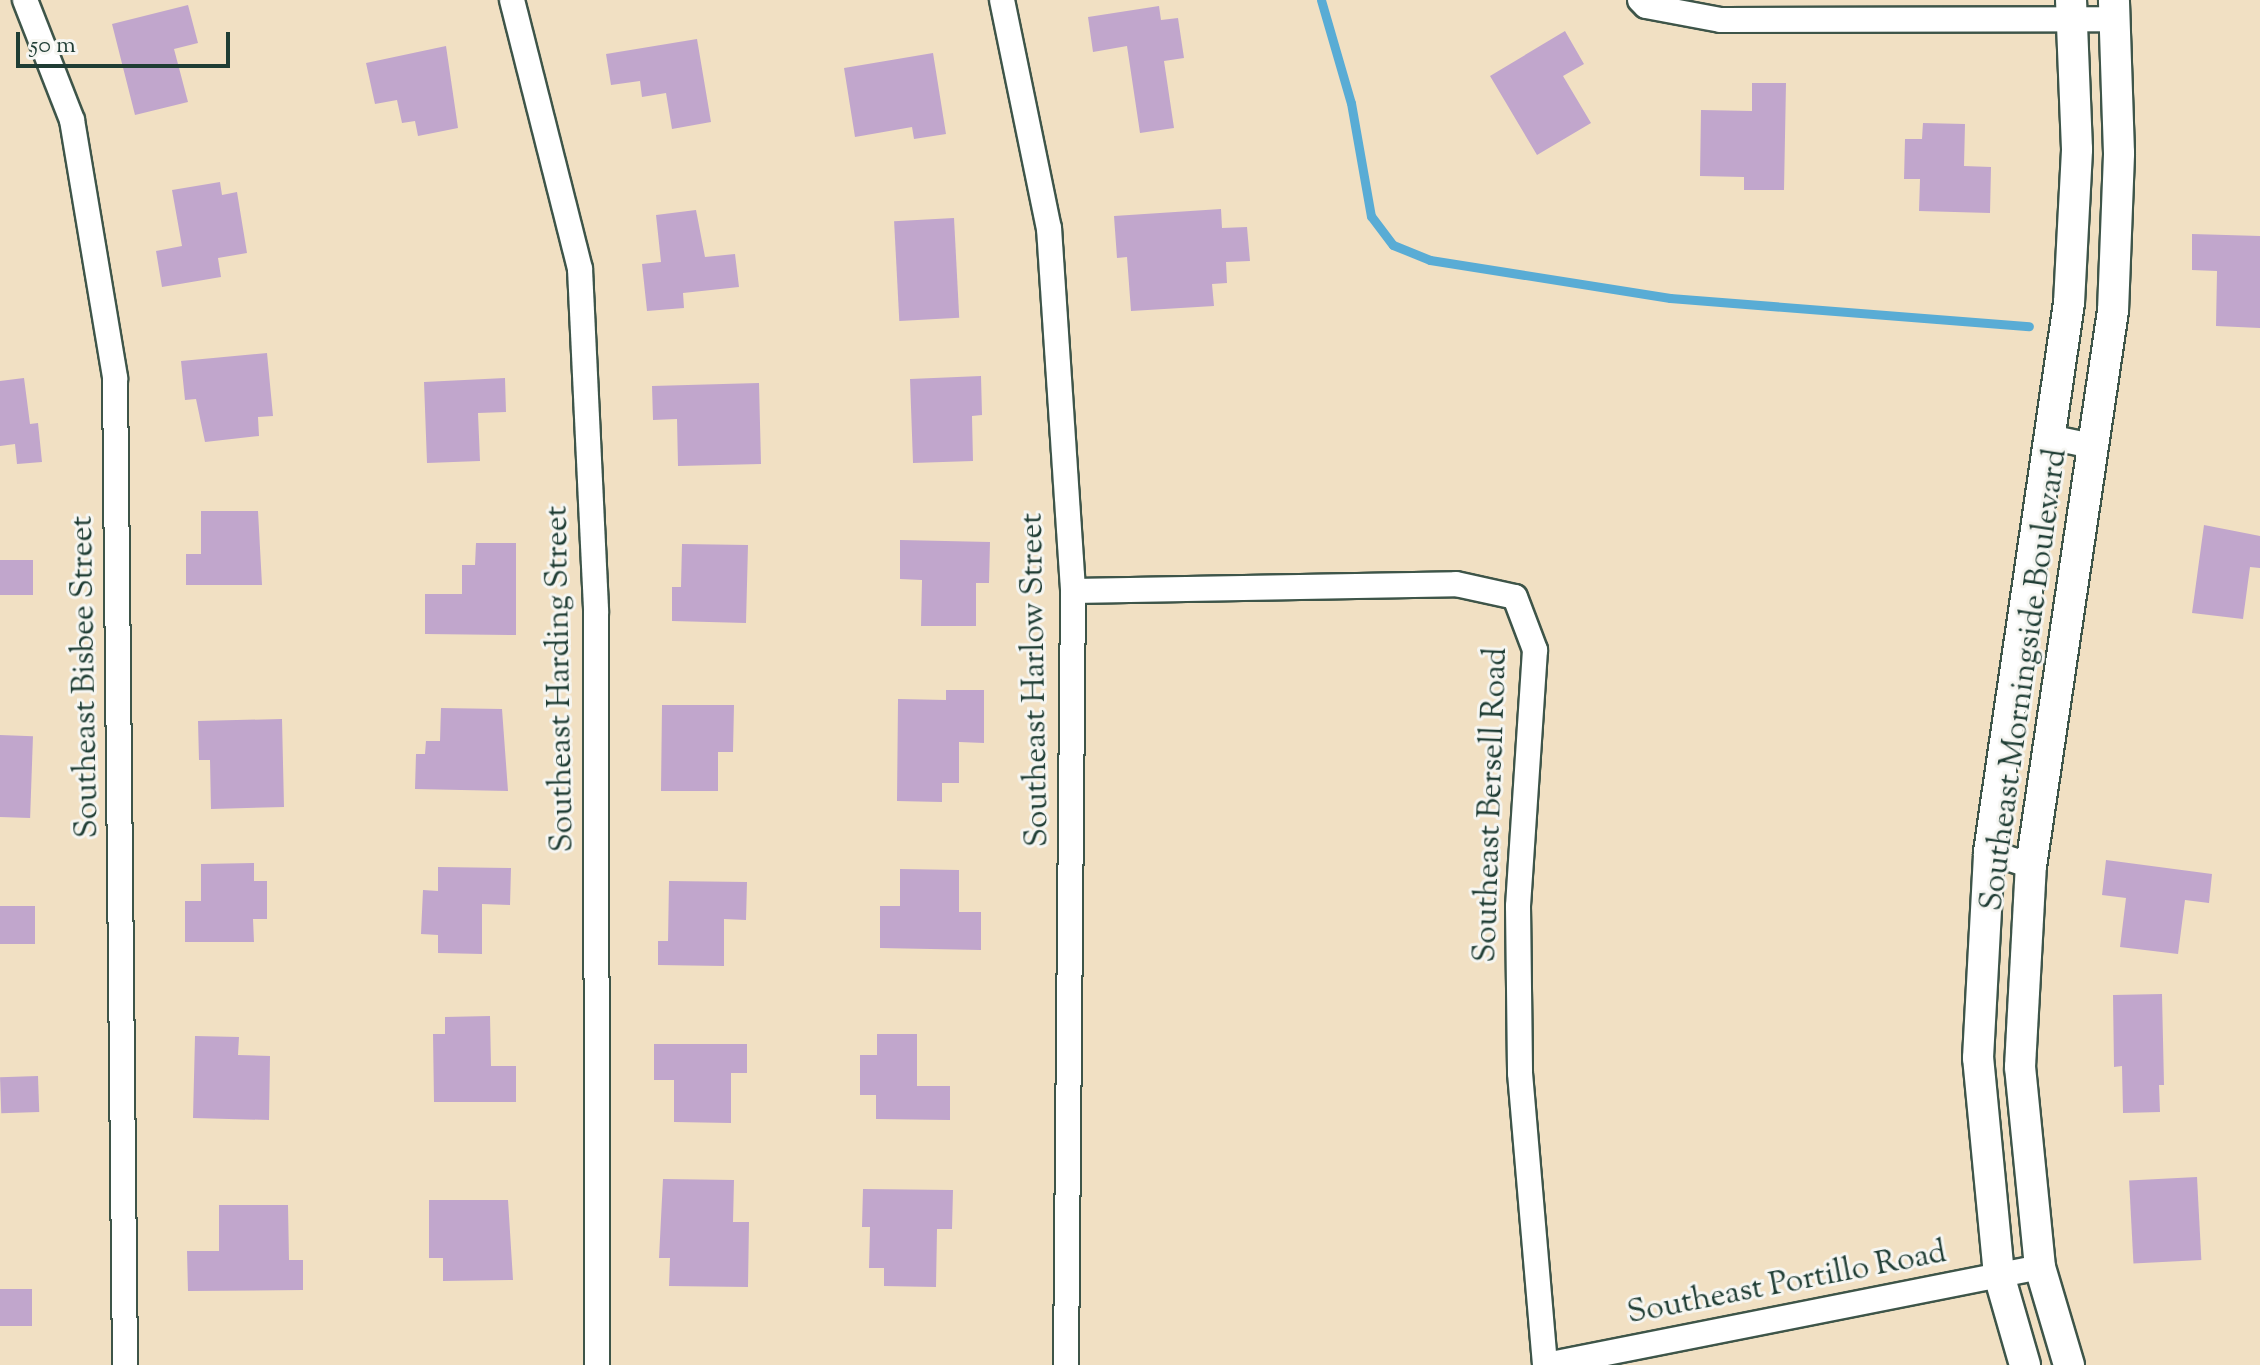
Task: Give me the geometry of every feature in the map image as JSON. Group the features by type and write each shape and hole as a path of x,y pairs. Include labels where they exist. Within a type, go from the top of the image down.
{"street":[{"name":"Southeast Bisbee Street","path":"25,0 72,120 115,378 125,1365"},
{"name":"Southeast Harding Street","path":"512,0 580,269 596,611 597,1365"},
{"name":"Southeast Harlow Street","path":"1002,0 1049,228 1073,591 1066,1365"},
{"path":"1640,0 1646,6 1721,20 2114,10"},
{"name":"Southeast Morningside Boulevard","path":"2025,1365 1999,1275 1978,1058 1989,852 2069,303 2077,149 2072,9"},
{"name":"Southeast Morningside Boulevard","path":"2069,1365 2040,1267 2020,1067 2031,866 2113,311 2119,153 2114,10"},
{"path":"2049,437 2092,446"},
{"name":"Southeast Bersell Road","path":"1073,591 1456,584 1515,597 1535,650 1518,906 1520,1073 1546,1365"},
{"path":"1989,852 2031,866"},
{"name":"Southeast Portillo Road","path":"1546,1365 2040,1267"}],"building":[{"path":"188,5 198,43 174,49 188,102 135,115 112,24"},
{"path":"1159,6 1161,20 1178,18 1184,58 1164,61 1174,128 1140,133 1127,46 1093,52 1088,17"},
{"path":"1565,31 1584,64 1563,76 1591,123 1537,155 1490,76"},
{"path":"697,39 711,122 672,129 666,93 642,97 640,81 611,85 606,54"},
{"path":"446,46 458,128 418,136 415,121 402,123 397,100 375,104 366,63"},
{"path":"933,53 946,134 914,139 912,127 855,137 844,68"},
{"path":"1752,83 1786,83 1784,190 1744,190 1744,177 1700,176 1701,110 1752,111"},
{"path":"1923,123 1965,124 1964,166 1991,167 1990,213 1919,211 1920,179 1904,179 1905,139 1922,139"},
{"path":"220,182 222,195 237,192 247,253 218,258 221,277 162,287 156,251 182,246 172,190"},
{"path":"1221,209 1222,228 1247,227 1250,261 1226,262 1227,283 1212,284 1214,306 1131,311 1127,257 1117,258 1114,216"},
{"path":"696,210 705,257 735,254 739,287 683,293 684,308 647,311 642,264 661,262 656,215"},
{"path":"954,218 959,318 899,321 894,221"},
{"path":"2192,234 2260,236 2260,328 2216,326 2217,271 2192,270"},
{"path":"267,353 273,416 258,417 259,436 205,442 196,399 185,400 181,361"},
{"path":"981,376 982,415 972,416 973,461 913,463 910,379"},
{"path":"24,378 30,424 38,423 42,462 17,464 15,444 0,446 0,381"},
{"path":"505,378 506,412 478,413 480,461 427,463 424,382"},
{"path":"759,383 761,464 678,466 677,419 653,420 652,386"},
{"path":"201,511 258,511 262,585 186,585 186,554 201,554"},
{"path":"2204,525 2260,536 2260,568 2250,567 2243,619 2192,613"},
{"path":"900,540 990,542 989,583 976,583 976,626 921,626 922,580 900,579"},
{"path":"476,543 516,543 516,635 425,634 425,594 462,594 462,565 475,565"},
{"path":"682,544 748,545 746,623 672,621 672,587 681,587"},
{"path":"0,560 33,560 33,595 0,595"},
{"path":"946,690 984,690 984,743 959,742 959,783 942,783 942,802 897,801 898,699 946,700"},
{"path":"662,705 734,705 733,752 718,752 718,791 661,791"},
{"path":"441,708 502,709 508,791 415,789 416,754 425,754 426,741 440,741"},
{"path":"282,719 284,807 211,809 210,760 199,760 198,721"},
{"path":"0,735 33,736 30,818 0,817"},
{"path":"2106,860 2212,874 2209,903 2185,900 2178,954 2120,947 2126,898 2102,895"},
{"path":"254,863 254,881 267,881 267,919 253,919 254,942 185,942 185,901 201,901 201,864"},
{"path":"438,867 511,868 510,905 482,904 482,954 438,953 438,935 421,934 423,890 438,891"},
{"path":"900,869 959,870 959,912 981,912 981,950 880,948 880,906 900,906"},
{"path":"669,881 747,882 746,920 724,919 724,966 658,965 658,941 668,941"},
{"path":"0,906 35,906 35,944 0,944"},
{"path":"2162,994 2164,1085 2159,1085 2160,1112 2123,1113 2122,1066 2114,1067 2113,995"},
{"path":"490,1016 491,1066 516,1066 516,1102 434,1102 433,1034 445,1034 445,1017"},
{"path":"877,1034 917,1034 917,1086 950,1086 950,1120 876,1119 876,1095 860,1095 860,1055 877,1055"},
{"path":"195,1036 239,1037 238,1055 270,1056 269,1120 193,1118"},
{"path":"654,1044 747,1044 747,1073 731,1073 731,1123 674,1122 674,1080 654,1080"},
{"path":"38,1076 39,1112 1,1113 0,1077"},
{"path":"2197,1177 2201,1260 2133,1263 2129,1181"},
{"path":"663,1179 734,1180 733,1222 749,1222 748,1287 669,1286 670,1258 659,1258"},
{"path":"863,1189 953,1190 952,1229 937,1229 936,1287 884,1286 884,1268 869,1268 870,1227 862,1227"},
{"path":"429,1200 508,1200 513,1280 443,1281 443,1258 429,1258"},
{"path":"219,1205 288,1205 289,1260 303,1260 303,1290 188,1291 187,1251 219,1251"},
{"path":"0,1289 32,1289 32,1326 0,1326"}],"waterway":[{"path":"1321,0 1351,103 1371,216 1393,245 1430,260 1670,298 2029,326"}]}
